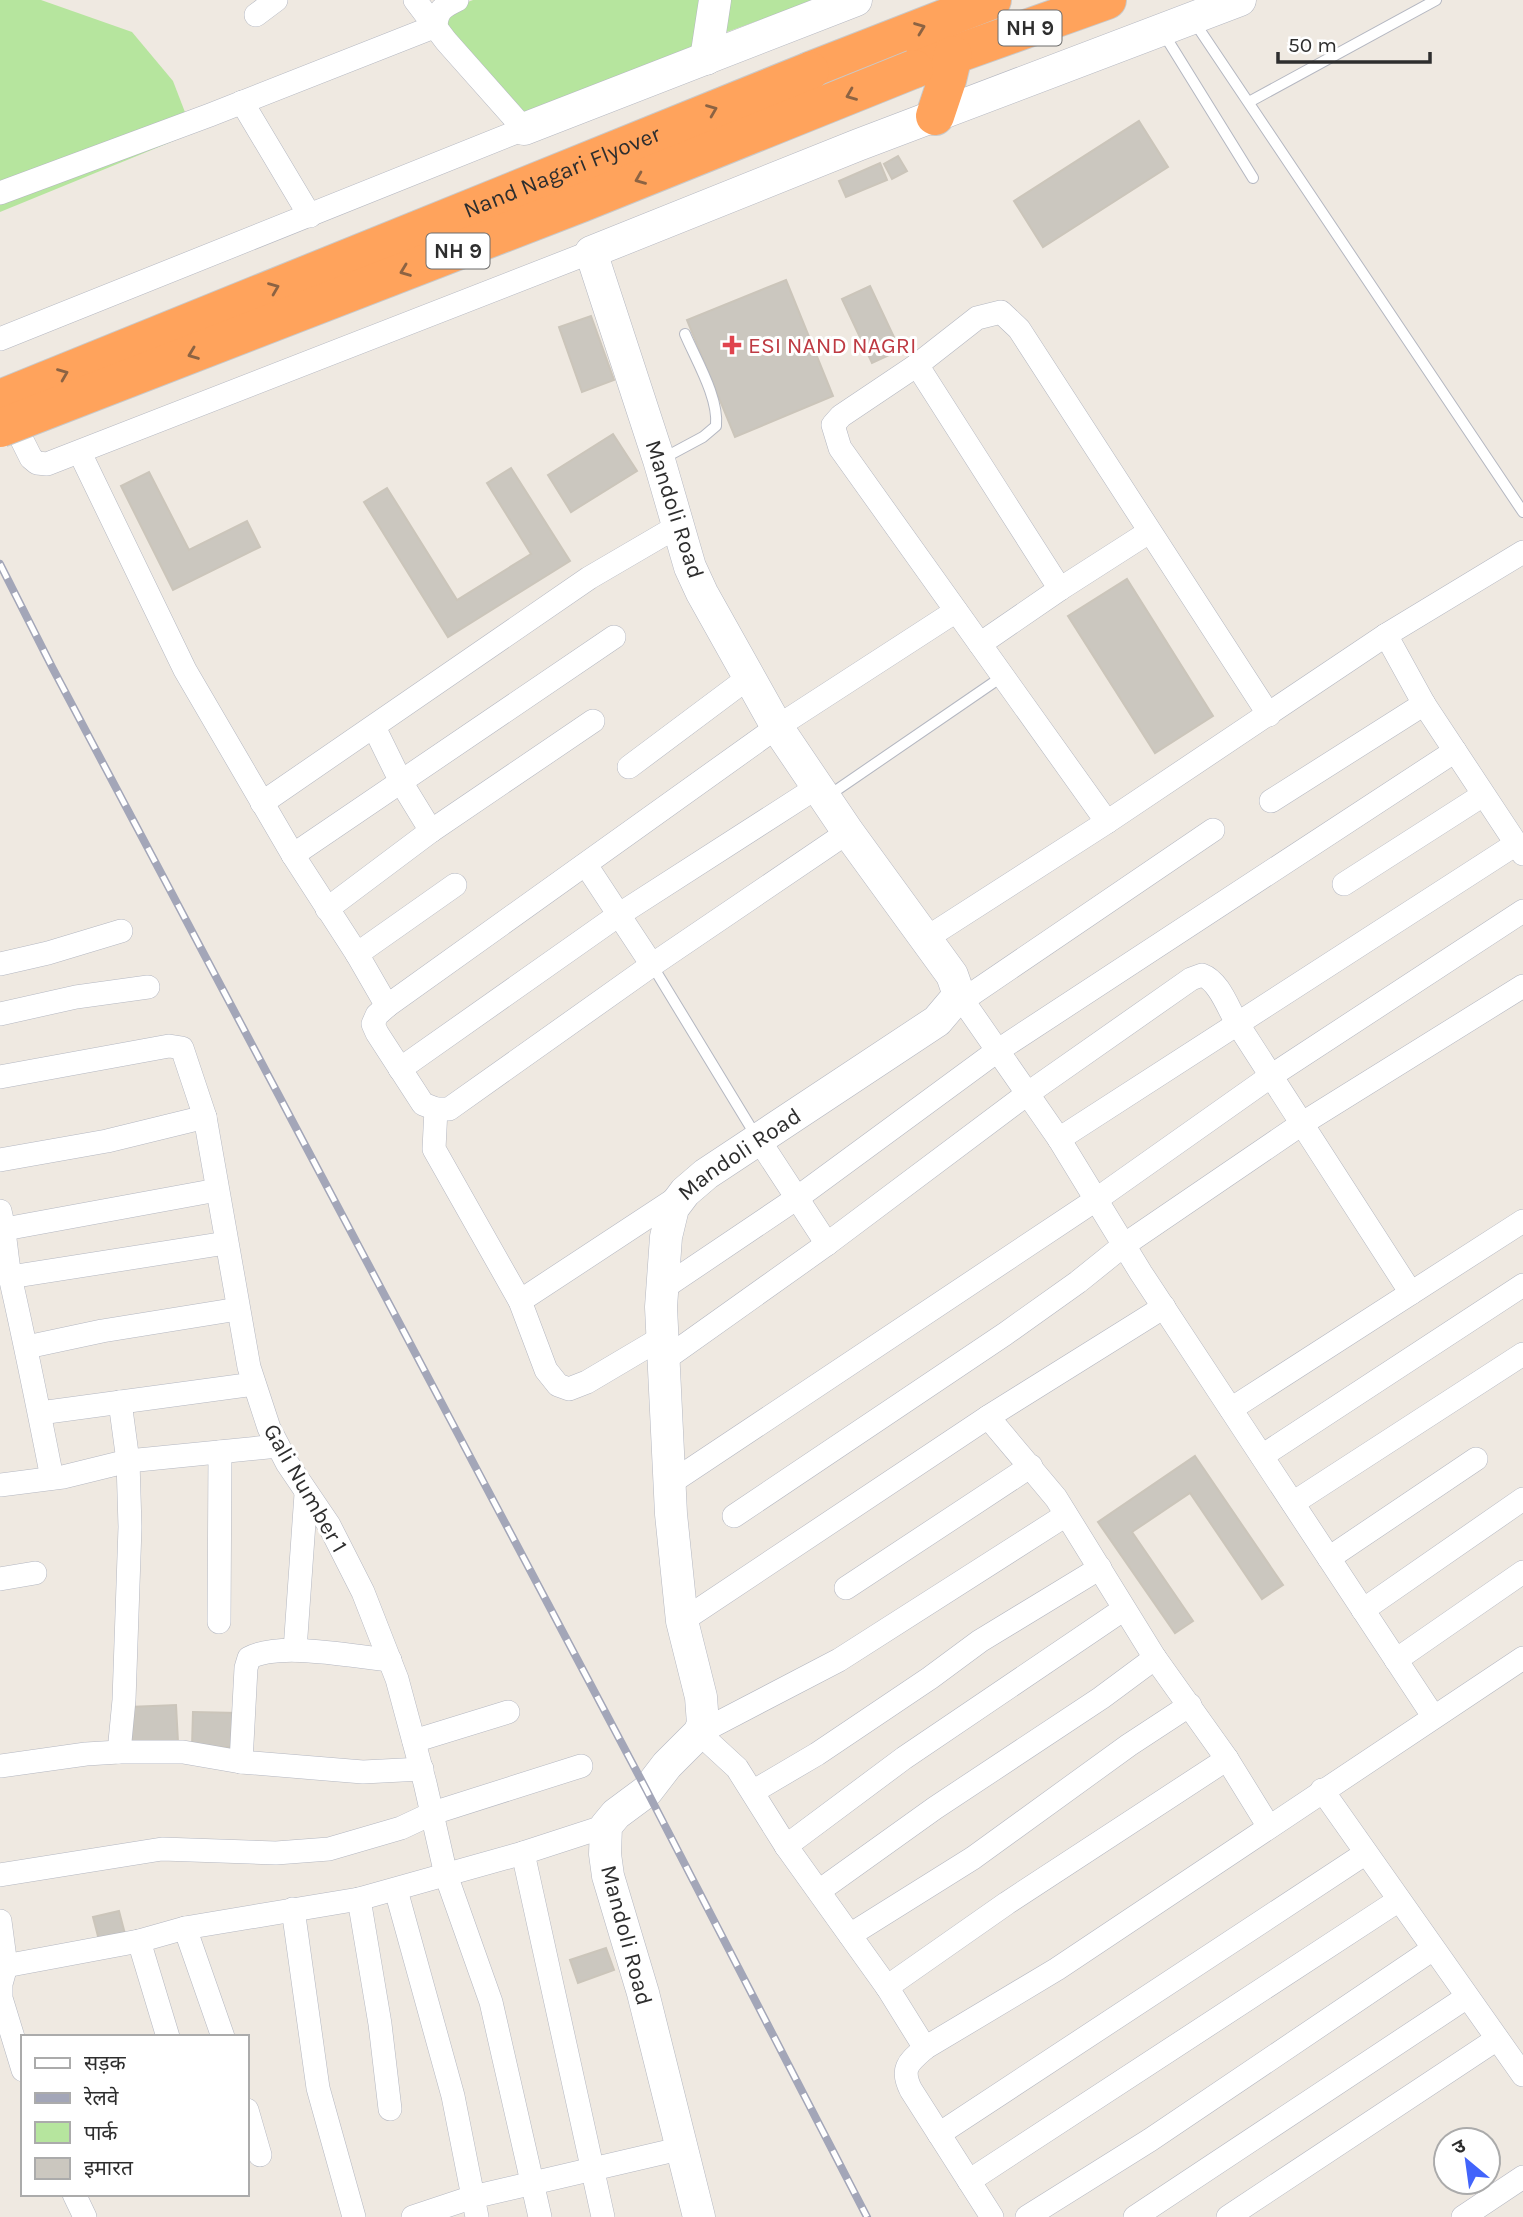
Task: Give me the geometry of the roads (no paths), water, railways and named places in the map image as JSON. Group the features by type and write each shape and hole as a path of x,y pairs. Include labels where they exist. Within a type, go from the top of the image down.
{"highway":[{"name":"NH 9","path":"953,55 1107,0"},
{"name":"Nand Nagari Flyover","path":"0,398 978,3"},
{"name":"Nand Nagari Flyover","path":"0,428 581,203 953,55"},
{"path":"934,116 953,55"}],"street":[{"path":"256,15 276,0"},
{"path":"415,0 524,129"},
{"path":"436,26 438,12 442,7 457,0"},
{"path":"706,59 715,0"},
{"path":"0,339 524,129 856,0"},
{"path":"0,398 31,458 37,463 47,464 934,116 1240,0"},
{"path":"0,193 436,26"},
{"path":"242,102 310,216"},
{"name":"Mandoli Road","path":"591,252 694,575 777,727 848,832 952,975 961,998 937,1021 706,1174 685,1192 673,1208 666,1237 662,1289 663,1348 669,1483 682,1622 704,1716 695,1738"},
{"path":"1107,822 840,448 833,425 856,404 917,365 977,318 1000,312 1019,329 1269,715"},
{"path":"917,365 1060,589"},
{"path":"80,453 185,670 293,855 387,1006"},
{"path":"262,803 589,578 678,526"},
{"path":"980,644 1149,532"},
{"path":"925,939 1107,822 1386,635 1523,552"},
{"path":"848,832 652,965 449,1109 436,1109 423,1104 373,1024 377,1015 387,1006 777,727 956,611"},
{"path":"1059,1139 1237,1023 1520,849 1424,704 1386,635"},
{"path":"293,855 614,637"},
{"path":"629,766 748,678"},
{"path":"1271,801 1424,704"},
{"path":"327,909 431,831 593,722"},
{"path":"374,727 401,782 431,831"},
{"path":"662,1289 797,1198 997,1051 1455,751"},
{"path":"400,1069 620,914 822,792"},
{"path":"1344,884 1483,795"},
{"path":"1213,830 961,998 1059,1139 1164,1307 1433,1716"},
{"path":"586,865 652,965"},
{"path":"357,954 455,885"},
{"path":"669,1483 1097,1199 1271,1076 1523,911"},
{"path":"0,964 121,931"},
{"path":"436,1109 434,1149 520,1301 546,1370 558,1385 569,1389 663,1348 827,1244 1027,1094 1191,979 1202,975 1215,985 1412,1293"},
{"path":"734,1516 1005,1334 1124,1245 1303,1123 1523,986"},
{"path":"0,1014 76,997 148,987"},
{"name":"Gali Number 1","path":"0,1077 169,1046 182,1048 205,1117 238,1309 254,1384 269,1428 306,1494 329,1525 363,1592 390,1660 422,1769 446,1875 491,2002 540,2217"},
{"path":"0,1160 107,1141 205,1117"},
{"path":"758,1140 827,1244"},
{"path":"52,1478 27,1347 10,1277 3,1220 217,1191"},
{"path":"520,1301 685,1192"},
{"path":"1231,1409 1523,1221"},
{"path":"10,1277 226,1243"},
{"path":"1262,1456 1523,1284"},
{"path":"682,1622 988,1417 1164,1307"},
{"path":"27,1347 102,1331 238,1309"},
{"path":"1293,1503 1523,1354"},
{"path":"40,1413 254,1384"},
{"path":"119,1752 124,1700 130,1527 128,1461 120,1402"},
{"path":"988,1417 1031,1466 1066,1515 1155,1658 1227,1759 1269,1827"},
{"path":"0,1485 52,1478 128,1461 278,1446"},
{"path":"219,1622 220,1452"},
{"path":"1329,1558 1476,1459"},
{"path":"846,1588 1031,1466"},
{"path":"295,1650 306,1494"},
{"path":"1363,1610 1523,1499"},
{"path":"3,1967 139,1941 185,1928 359,1899 523,1853 606,1826 616,1814 647,1791 667,1765 695,1738 839,1660 1066,1515"},
{"path":"754,1791 817,1754 919,1686 979,1641 1100,1568"},
{"path":"1396,1660 1523,1572"},
{"path":"0,1579 35,1573"},
{"path":"786,1846 904,1758 1124,1609"},
{"path":"241,1762 246,1668 249,1658 295,1650 390,1660"},
{"path":"819,1891 935,1808 1101,1698 1155,1658"},
{"path":"992,2217 905,2079 905,2070 911,2060 925,2048 1057,1969 1523,1658"},
{"path":"850,1935 973,1858 1129,1745 1190,1705"},
{"path":"414,1741 508,1712"},
{"path":"695,1738 737,1768 754,1791 786,1846 887,1987 925,2048"},
{"path":"0,1766 119,1752 183,1752 241,1762 363,1772 422,1769"},
{"path":"887,1987 1007,1903 1227,1759"},
{"path":"0,1875 162,1849 276,1853 329,1849 401,1828 433,1813 581,1766"},
{"path":"1322,1790 1523,2075"},
{"name":"Mandoli Road","path":"606,1826 605,1854 608,1876 643,1993 699,2217"},
{"path":"523,1853 603,2217"},
{"path":"939,2134 1366,1853"},
{"path":"396,1890 453,2096 475,2207"},
{"path":"359,1899 380,2024 390,2109"},
{"path":"969,2181 1399,1900"},
{"path":"293,1909 318,2088 354,2217"},
{"path":"0,1921 3,1967 1,1998 21,2063"},
{"path":"185,1928 222,2035"},
{"path":"139,1941 167,2035"},
{"path":"1027,2217 1161,2132 1433,1949"},
{"path":"1135,2217 1468,1997"},
{"path":"1228,2217 1497,2039"},
{"path":"248,2113 260,2155"},
{"path":"413,2217 475,2207 532,2183 683,2148"},
{"path":"1463,2217 1523,2177"},
{"path":"75,2196 85,2217"}],"lane":[{"path":"1249,102 1436,0"},
{"path":"1192,17 1523,512"},
{"path":"1161,29 1253,178"},
{"path":"659,460 703,437 716,426 718,414 685,334"},
{"path":"822,792 1003,676"},
{"path":"652,965 758,1140"}],"railway":[{"path":"0,564 647,1791 867,2217"}],"place":[{"name":"ESI NAND NAGRI","path":"732,345"}]}
